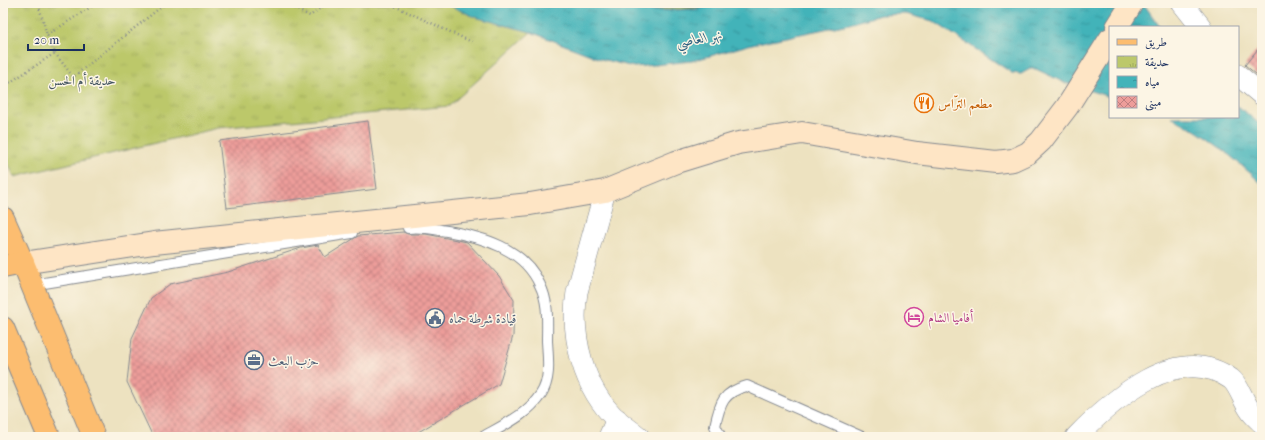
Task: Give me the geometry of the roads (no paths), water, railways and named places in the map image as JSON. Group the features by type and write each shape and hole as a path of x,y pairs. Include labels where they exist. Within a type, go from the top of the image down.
{"main road":[{"path":"1118,26 1132,3"},
{"path":"13,265 154,243 530,204 605,191 676,162 706,152 757,140 802,133 918,153 996,162 1013,160 1021,158 1035,148 1067,107 1109,41"},
{"path":"3,218 13,265 32,285 94,437"},
{"path":"3,328 49,437"}],"street":[{"path":"1182,3 1200,26"},
{"path":"1239,76 1262,95"},
{"path":"605,191 581,275 575,306 575,335 586,372 605,404 613,428 639,437"},
{"path":"1076,437 1132,387 1164,371 1200,366 1232,379 1250,410 1262,424"}],"lane":[{"path":"398,228 420,226 473,236 490,241 518,258 540,284 547,302 548,382 541,394 524,413 483,437"},
{"path":"32,285 362,232"},
{"path":"721,437 715,426 719,406 733,389 747,386 842,433 862,437"}],"water":[{"name":"نهر العاصي","path":"444,3 614,3 652,11 699,9 721,3 1143,3 1159,26 1109,26 1109,97 1063,82 1036,69 1030,69 1021,74 1012,73 933,21 906,14 880,15 849,24 752,44 692,61 634,67 601,59 531,32 475,17"},
{"path":"1239,107 1262,126 1262,184 1219,147 1173,118 1239,118"}],"place":[{"name":"مطعم الترّاس","path":"924,103"},
{"name":"أفاميا الشام","path":"914,317"},
{"name":"قيادة شرطة حماه","path":"435,318"},
{"name":"حزب البعث","path":"254,360"}],"park label":[{"name":"حديقة أم الحسن","path":"82,80"}]}
